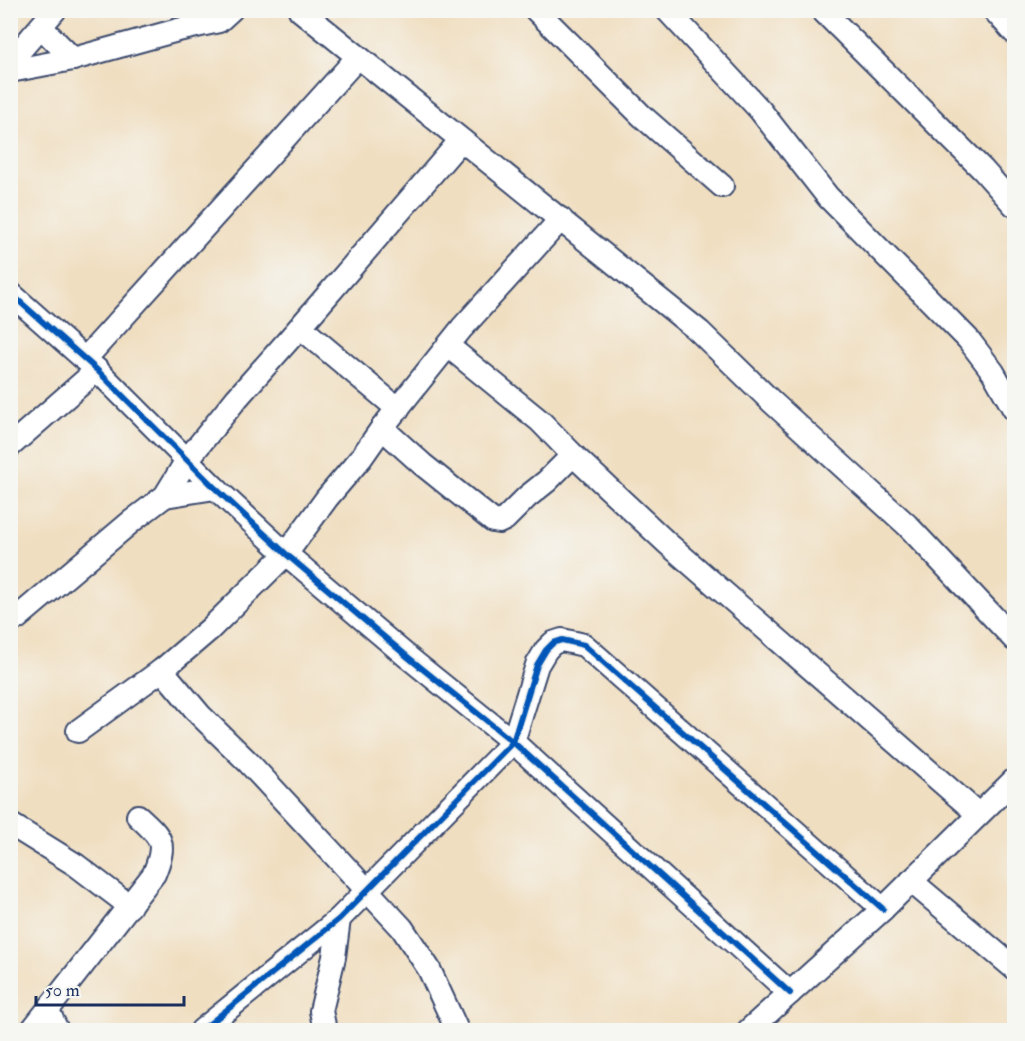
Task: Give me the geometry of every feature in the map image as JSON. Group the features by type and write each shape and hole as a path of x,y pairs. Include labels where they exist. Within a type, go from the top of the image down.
{"street":[{"path":"10,71 73,59 219,21 231,10"},
{"path":"300,10 700,332 772,402 907,525 1014,639"},
{"path":"536,10 642,116 722,186"},
{"path":"822,10 983,170 1014,205"},
{"path":"994,10 1014,32"},
{"path":"676,14 760,110 828,196 968,339 993,372 1014,409"},
{"path":"10,62 48,19 73,59"},
{"path":"10,446 91,365 358,57"},
{"path":"10,621 17,618 165,496 187,460 243,390 461,140"},
{"path":"78,731 162,670 210,629 286,554 327,498 448,346 561,219"},
{"path":"10,293 91,365 215,488 286,554 513,742 790,993"},
{"path":"300,327 398,409"},
{"path":"448,346 540,421 667,543 978,814"},
{"path":"382,428 460,495 493,521 499,522 547,481 573,455"},
{"path":"165,496 215,488"},
{"path":"202,1030 339,919 513,742 537,664 553,643 562,640 584,645 883,909"},
{"path":"162,670 200,715 248,762 402,928 429,969 457,1030"},
{"path":"749,1030 883,909 1014,780"},
{"path":"32,1030 52,1021 154,874 161,852 161,842 156,832 138,816"},
{"path":"11,826 76,865 130,906"},
{"path":"911,880 1014,968"},
{"path":"325,1030 321,1011 334,957 339,919"}],"cycle path":[{"path":"10,293 97,370 215,488 286,554 513,742 790,993"},
{"path":"202,1030 339,919 513,742 537,665 546,650 553,643 562,640 584,645 883,909"}]}
